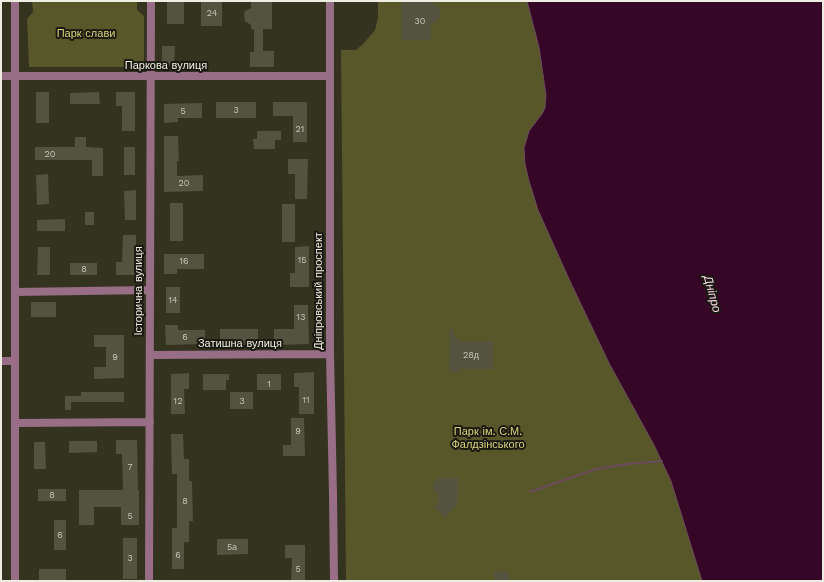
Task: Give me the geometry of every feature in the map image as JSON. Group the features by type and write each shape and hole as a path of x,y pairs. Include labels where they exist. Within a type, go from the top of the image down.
{"street":[{"path":"14,1 15,581"},
{"name":"Історична вулиця","path":"149,581 152,77 151,1"},
{"name":"Дніпровський проспект","path":"330,1 330,354 334,581"},
{"name":"Паркова вулиця","path":"1,76 330,76"},
{"path":"15,292 150,290"},
{"name":"Затишна вулиця","path":"150,355 330,354"},
{"path":"1,361 14,361"},
{"path":"15,423 150,422"}],"green space":[{"name":"Парк слави","path":"32,1 137,1 137,10 144,16 144,67 29,67 27,19 33,12"},
{"name":"Парк ім. С.М. Фалдзінського","path":"378,1 527,1 539,47 546,95 545,108 529,131 524,148 525,164 529,181 569,279 609,363 654,445 671,481 702,581 346,581 341,50 356,50 375,30 378,18"}],"water":[{"name":"Дніпро","path":"527,1 823,1 823,581 702,581 671,481 654,445 609,363 569,279 538,210 529,181 525,164 524,148 529,131 545,108 546,95 539,47"}],"building":[{"path":"167,1 184,1 184,24 167,24"},
{"path":"201,1 222,1 222,26 201,26"},
{"path":"401,1 431,1 439,7 441,16 437,21 431,24 431,40 402,40"},
{"path":"251,2 272,2 272,29 263,29 263,51 274,51 274,67 250,67 250,52 254,52 254,29 251,29 251,25 245,21 244,15 245,11 251,8"},
{"path":"162,46 175,46 174,65 162,65"},
{"path":"36,92 49,92 49,123 36,123"},
{"path":"99,92 100,104 70,104 70,93"},
{"path":"116,92 135,92 135,131 122,131 122,106 116,106"},
{"path":"216,102 256,102 256,118 216,118"},
{"path":"273,102 307,102 307,142 293,142 293,116 273,116"},
{"path":"202,103 202,118 178,118 178,122 164,123 164,104"},
{"path":"257,131 281,131 281,140 275,140 275,149 254,149 253,139 257,139"},
{"path":"164,136 178,136 179,161 177,161 177,176 203,175 203,191 164,192"},
{"path":"75,137 86,137 86,147 103,148 103,176 92,176 92,160 35,160 35,147 75,147"},
{"path":"124,147 135,147 135,175 124,175"},
{"path":"288,159 308,159 307,199 295,199 295,174 288,174"},
{"path":"48,174 49,204 37,205 36,175"},
{"path":"136,190 136,220 125,220 124,191"},
{"path":"170,203 183,203 183,241 170,241"},
{"path":"282,204 295,204 295,242 282,242"},
{"path":"85,212 94,212 94,225 85,225"},
{"path":"65,219 65,231 37,231 37,220"},
{"path":"123,235 136,235 136,275 116,275 116,262 122,262"},
{"path":"309,246 309,287 290,287 290,273 295,273 295,247"},
{"path":"38,247 50,247 50,275 37,275"},
{"path":"164,254 204,254 204,269 177,269 177,274 164,274"},
{"path":"70,263 97,263 97,275 70,275"},
{"path":"166,287 180,287 180,313 166,313"},
{"path":"31,302 56,302 56,317 31,317"},
{"path":"294,305 308,305 309,344 274,345 274,329 294,329"},
{"path":"165,325 178,325 178,330 205,330 205,344 166,345"},
{"path":"450,325 456,339 461,339 461,342 493,341 493,369 460,369 460,372 449,372"},
{"path":"220,329 258,329 258,345 220,345"},
{"path":"94,335 124,335 124,378 94,379 94,367 106,367 106,347 94,347"},
{"path":"314,372 314,414 299,414 299,387 294,387 294,373"},
{"path":"189,373 189,389 184,389 185,414 171,414 171,374"},
{"path":"203,374 229,374 229,380 226,380 226,390 203,390"},
{"path":"257,374 281,374 281,390 257,390"},
{"path":"81,392 124,392 124,402 71,402 71,410 65,410 65,396 81,396"},
{"path":"230,392 253,392 253,409 230,409"},
{"path":"291,418 304,418 305,456 283,456 283,445 291,445"},
{"path":"171,434 183,434 184,459 189,459 189,481 192,481 193,521 189,521 189,542 184,542 184,569 172,569 172,528 177,528 177,474 172,474"},
{"path":"116,440 137,440 139,525 121,525 121,507 94,507 94,525 79,525 79,490 123,490 122,454 116,454"},
{"path":"69,441 97,441 97,452 69,453"},
{"path":"34,442 45,442 46,469 34,469"},
{"path":"438,478 458,478 458,500 455,507 445,517 435,508 438,503 438,492 433,492 434,481 438,481"},
{"path":"38,489 66,489 66,501 38,501"},
{"path":"54,520 66,520 66,550 54,550"},
{"path":"123,538 137,538 137,579 123,579"},
{"path":"217,539 248,539 248,554 217,555"},
{"path":"285,545 305,545 305,581 291,581 292,558 285,558"},
{"path":"39,569 66,569 66,581 39,581"},
{"path":"508,571 509,581 495,581 494,572"}],"waterway":[{"path":"530,492 596,469 627,464 662,461"}]}
